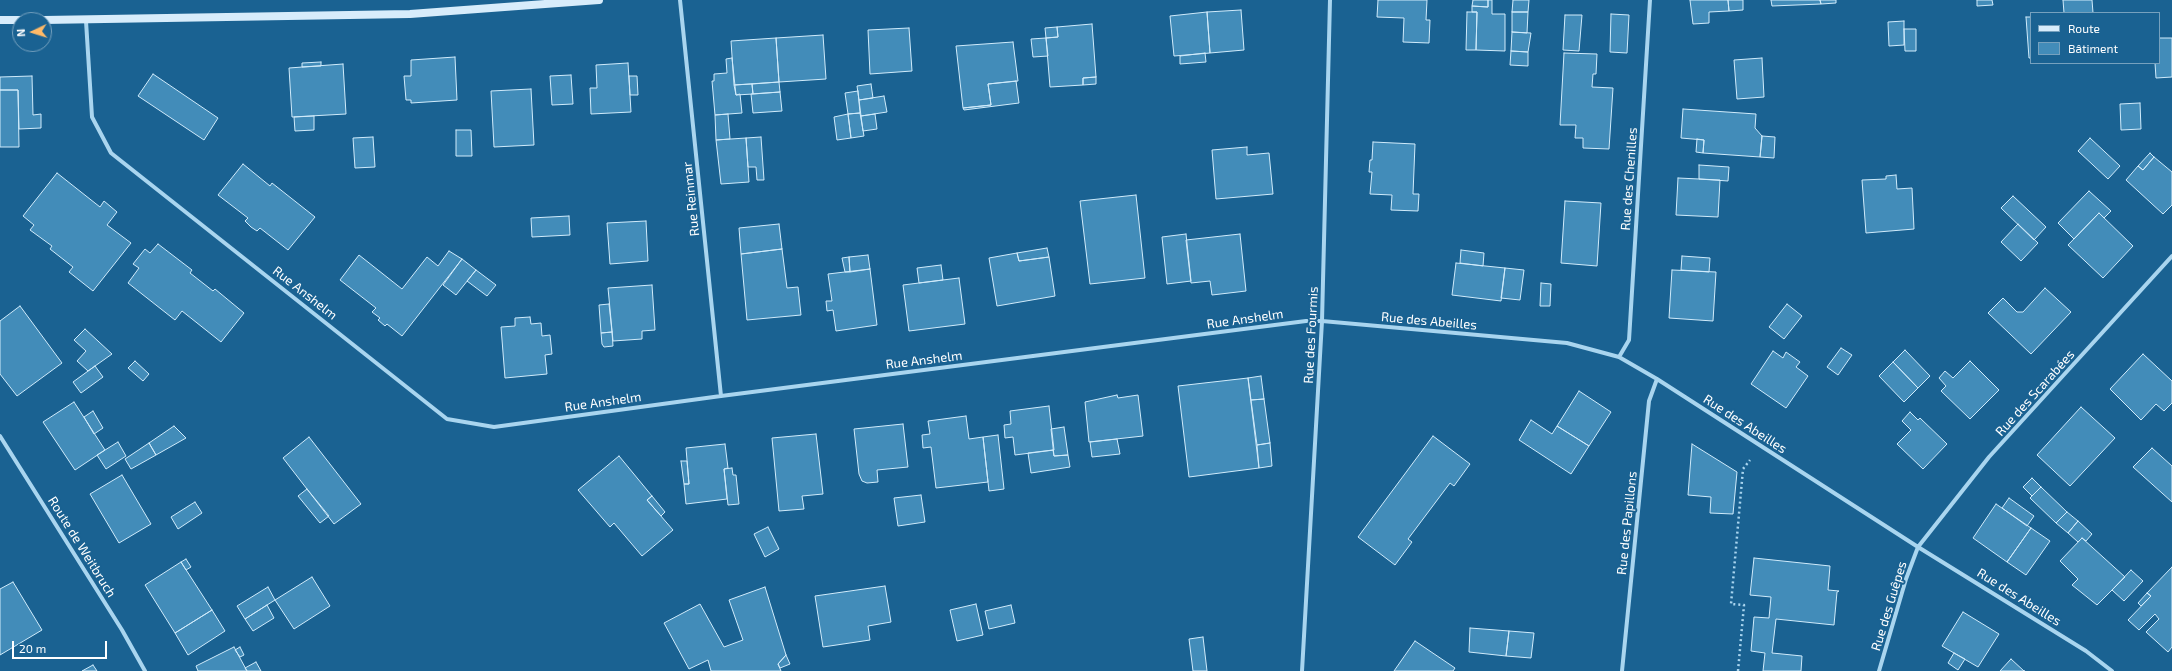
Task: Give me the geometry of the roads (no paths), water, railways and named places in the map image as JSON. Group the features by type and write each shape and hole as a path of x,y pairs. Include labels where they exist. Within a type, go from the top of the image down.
{"street":[{"path":"52,20 86,21 410,14 599,0"},
{"name":"Rue Reinmar","path":"680,0 721,396"},
{"name":"Rue des Fourmis","path":"1302,671 1322,321 1330,0"},
{"name":"Rue des Chenilles","path":"1619,356 1629,340 1650,0"},
{"path":"0,20 12,20"},
{"name":"Rue Anshelm","path":"86,21 92,117 111,154 447,419 494,427 721,396 1228,332 1279,323 1322,321"},
{"name":"Rue des Scarabées","path":"1918,547 1990,458 2172,256"},
{"name":"Rue des Abeilles","path":"1322,321 1567,343 1619,356 1918,547 2086,651 2112,671"},
{"name":"Rue des Papillons","path":"1622,671 1649,401 1657,379"},
{"name":"Route de Weitbruch","path":"0,436 122,630 145,671"},
{"name":"Rue des Guêpes","path":"1879,671 1906,579 1918,547"}]}
